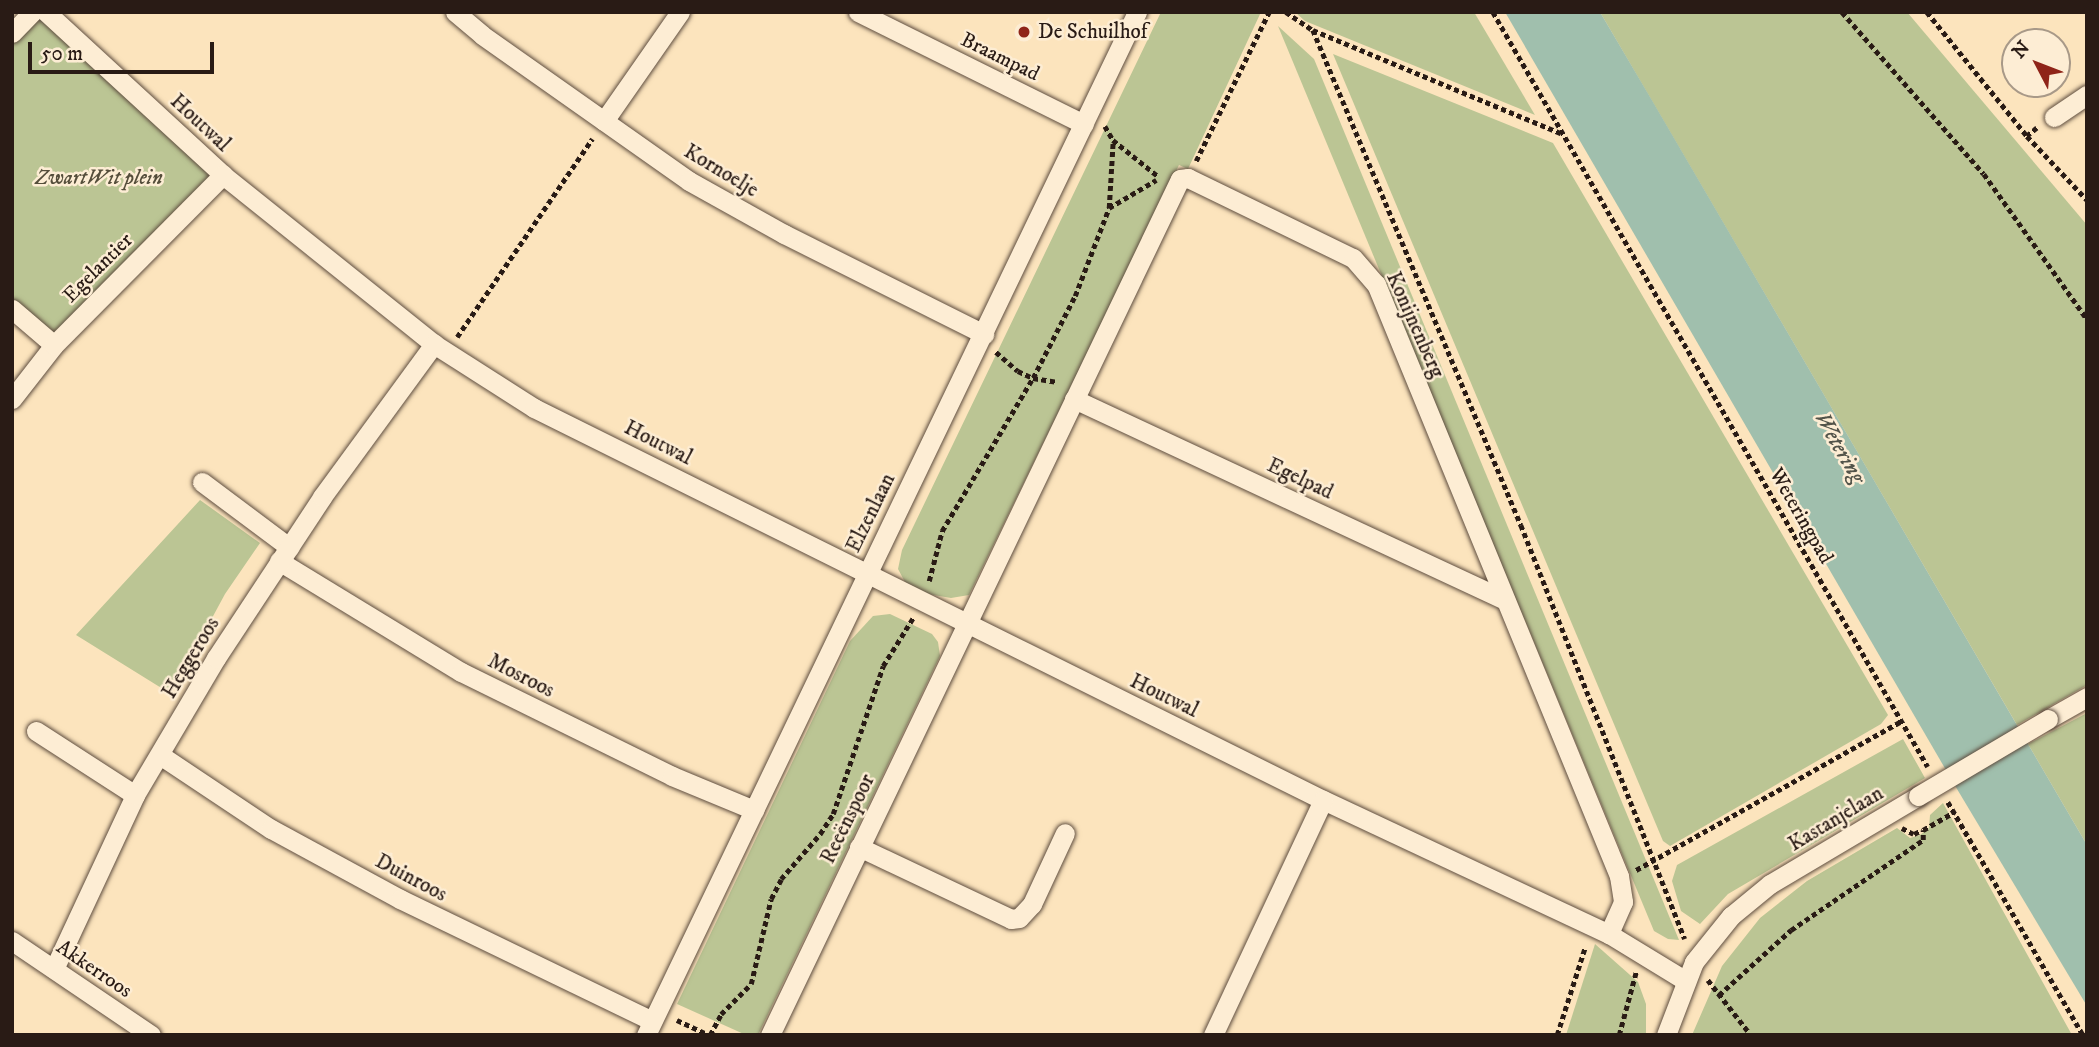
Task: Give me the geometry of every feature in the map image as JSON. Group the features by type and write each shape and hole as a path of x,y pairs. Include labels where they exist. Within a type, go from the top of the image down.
{"street":[{"path":"12,33 32,12"},
{"name":"Houtwal","path":"46,12 223,175 440,348 534,408 1324,800 1601,930 1686,981"},
{"name":"Kornoelje","path":"455,12 482,36 690,181 772,228 984,334"},
{"path":"604,121 680,12"},
{"name":"Braampad","path":"858,12 883,18 1088,118"},
{"name":"Elzenlaan","path":"652,1022 1138,12"},
{"path":"2054,117 2087,95"},
{"name":"Egelantier","path":"12,399 54,345 223,175"},
{"path":"969,625 1077,392 1181,182"},
{"name":"Konijnenberg","path":"1181,182 1353,258 1376,284 1619,876 1623,902 1601,930"},
{"path":"12,309 54,345"},
{"name":"Heggeroos","path":"54,969 135,795 216,658 284,554 440,348"},
{"name":"Egelpad","path":"1077,392 1506,600"},
{"path":"202,482 284,554"},
{"name":"Mosroos","path":"284,554 461,672 661,770 754,810"},
{"name":"Reeënspoor","path":"770,1035 969,625"},
{"name":"Kastanjelaan","path":"1666,1035 1694,962 1731,916 1770,884 2087,696"},
{"path":"36,731 135,795"},
{"name":"Duinroos","path":"160,755 271,828 388,892 652,1022"},
{"path":"1213,1035 1324,800"},
{"path":"859,847 1012,919 1026,912 1032,904 1065,833"},
{"name":"Akkerroos","path":"12,941 151,1035"}],"path":[{"path":"1088,118 1102,122 1113,141 1181,182 1269,12"},
{"path":"1286,12 1313,30 1565,134"},
{"name":"Weteringpad","path":"1493,12 1934,778"},
{"path":"1842,12 1984,174 2087,319"},
{"path":"1927,12 2027,136 2087,200"},
{"path":"1313,30 1521,525 1694,962 1751,1035"},
{"path":"2027,136 2054,117"},
{"path":"440,348 604,121"},
{"path":"1110,208 1113,141"},
{"path":"984,334 990,347 1018,372 1077,392"},
{"path":"1619,876 1653,863 1900,721"},
{"path":"1947,800 2083,1035"},
{"path":"1900,825 1914,834 1954,812"},
{"path":"1719,995 1791,930 1923,840 1923,830"},
{"path":"1557,1035 1601,930"},
{"path":"1619,1035 1632,980 1646,957"},
{"path":"652,1022 709,1035"}],"green space":[{"name":"ZwartWit plein","path":"32,12 223,175 54,345 12,309 12,33"},
{"path":"1161,12 1261,12 1188,169 1179,165 969,595 951,598 922,593 905,582 898,569 902,550"},
{"path":"1295,12 1474,12 1535,115 1305,21"},
{"path":"1600,12 1907,12 2087,225 2087,685 2017,725"},
{"path":"1278,26 1314,59 1679,940 1668,939 1654,931"},
{"path":"1333,54 1553,143 1888,715 1881,724 1670,846 1663,841"},
{"path":"200,500 260,543 225,594 171,694 76,635"},
{"path":"890,614 932,634 938,642 940,656 758,1035 746,1035 677,1004 850,641 873,616"},
{"path":"2087,713 2087,845 2028,744"},
{"path":"1903,739 1925,778 1728,894 1700,924 1681,911 1672,881 1677,865"},
{"path":"1943,803 2072,1035 1692,1035 1722,966 1760,918 1807,881 1897,828 1910,838 1920,835 1929,828 1930,815"},
{"path":"1595,944 1638,982 1646,1004 1646,1035 1566,1035"}],"water":[{"name":"Wetering","path":"1505,12 1600,12 1653,102 2087,845 2087,1006 1957,789"}],"place":[{"name":"De Schuilhof","path":"1024,32"}]}
